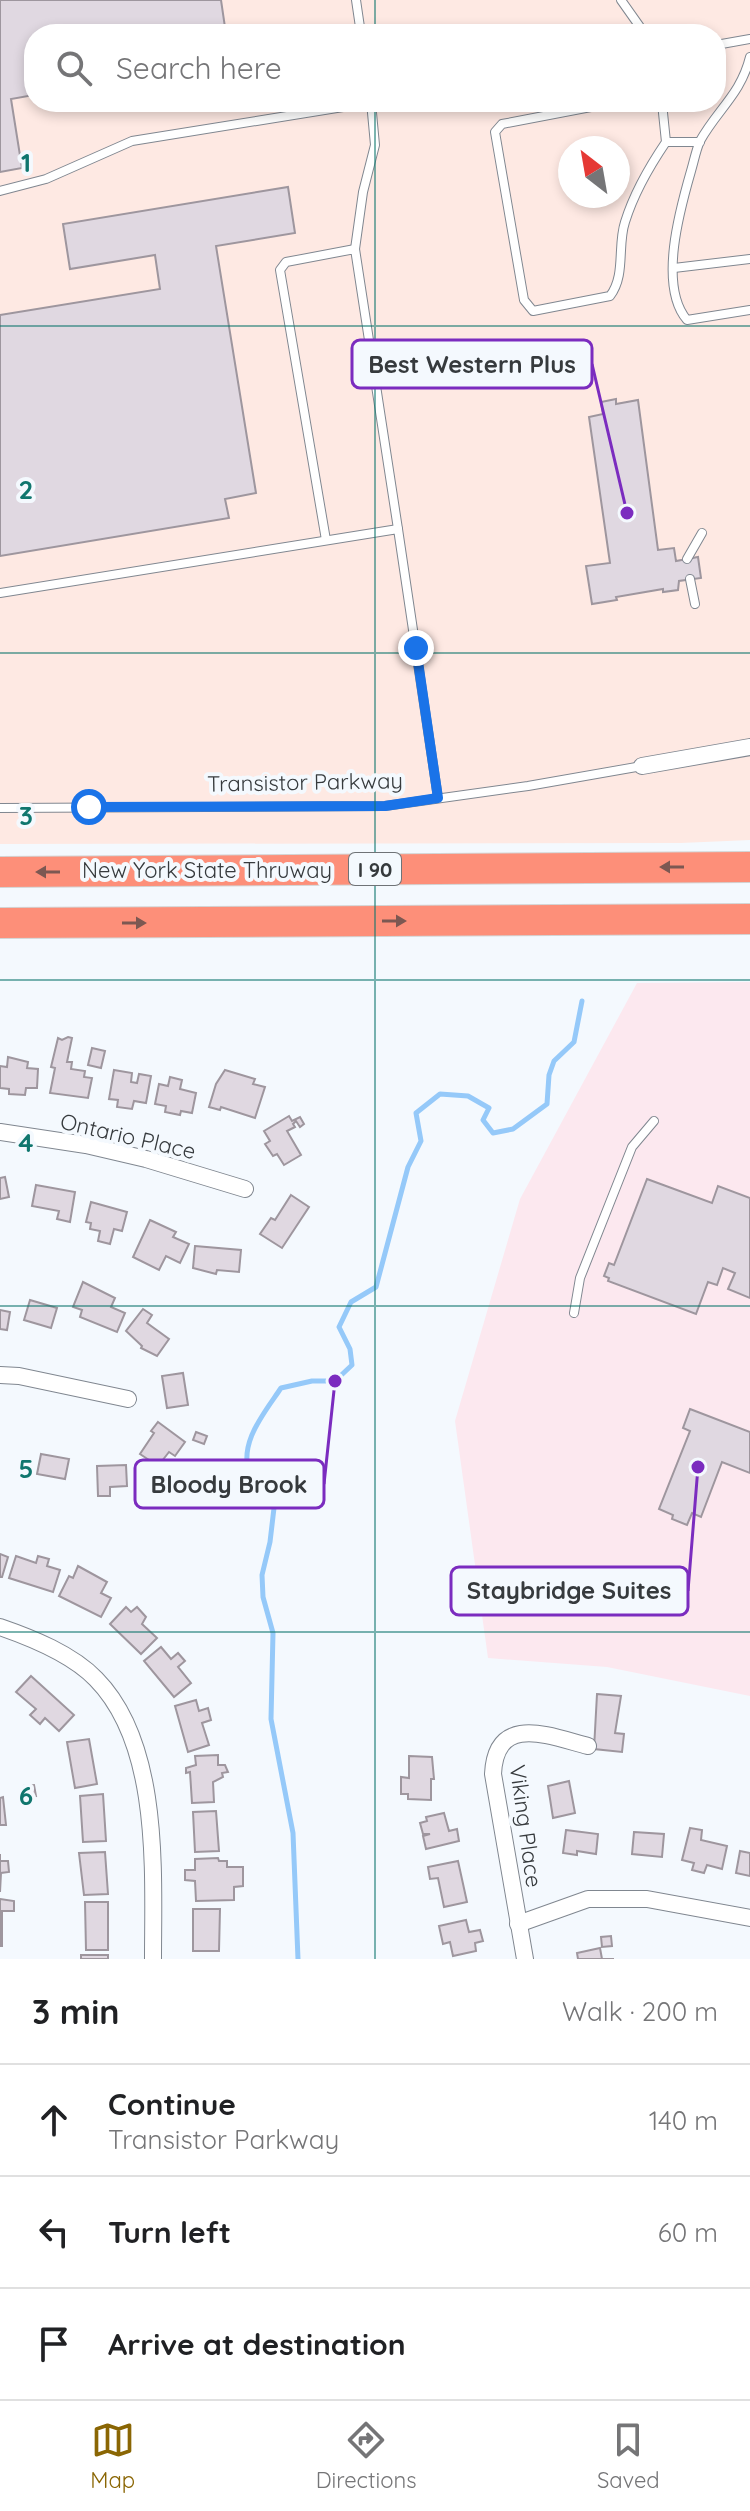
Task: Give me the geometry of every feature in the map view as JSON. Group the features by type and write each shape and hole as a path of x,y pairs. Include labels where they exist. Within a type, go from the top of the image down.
{"highway":[{"name":"New York State Thruway","path":"0,872 750,867"},
{"path":"0,923 750,919"}],"street":[{"name":"Transistor Parkway","path":"642,766 750,747"},
{"name":"Ontario Place","path":"0,1132 86,1145 146,1159 245,1189"},
{"path":"0,1375 19,1376 128,1399"},
{"path":"0,1627 68,1658 95,1678 118,1706 127,1726 147,1798 153,1893 153,1959"},
{"name":"Viking Place","path":"525,1959 493,1774 494,1756 503,1742 520,1732 535,1732 588,1746"},
{"path":"518,1924 588,1899 663,1901 750,1918"}],"lane":[{"path":"356,0 360,24"},
{"path":"621,0 638,24"},
{"path":"726,43 750,39"},
{"path":"726,106 748,75 750,57"},
{"path":"0,191 46,179 132,141 310,112"},
{"path":"373,112 375,145 363,192 355,249 438,798"},
{"path":"565,112 502,124 495,132 524,300 533,311 610,296 618,286 624,224 647,169 666,142 663,112"},
{"path":"721,112 700,142 682,200 672,252 677,308 687,320 750,310"},
{"path":"666,142 700,142"},
{"path":"326,540 280,270 286,262 355,249"},
{"path":"674,268 750,259"},
{"path":"0,593 398,529"},
{"path":"687,559 702,533"},
{"path":"690,579 695,604"},
{"name":"Transistor Parkway","path":"0,808 385,806 642,766"},
{"path":"574,1313 580,1278 632,1147 654,1121"}],"shaded area":[{"path":"0,0 750,0 750,840 681,843 0,844"},
{"path":"750,982 750,1696 607,1667 488,1658 455,1421 520,1199 637,983"}],"building":[{"path":"0,0 221,0 225,24 24,24 24,97 11,99 22,168 0,172"},
{"path":"288,187 295,233 216,246 256,493 225,499 229,518 0,556 0,315 160,289 155,255 70,269 63,224"},
{"path":"616,399 616,404 638,400 658,550 674,548 676,561 698,557 701,578 679,581 678,590 663,592 663,589 592,604 586,566 610,563 589,417 603,414 601,402"},
{"path":"58,1038 72,1038 67,1062 72,1062 71,1069 85,1071 84,1077 92,1078 88,1098 50,1093 55,1068 51,1067"},
{"path":"92,1048 105,1051 101,1068 88,1065"},
{"path":"8,1057 28,1062 27,1068 38,1069 37,1088 26,1088 25,1095 9,1094 9,1089 0,1088 0,1066 7,1067"},
{"path":"114,1070 132,1073 131,1082 137,1083 139,1074 151,1076 146,1103 134,1101 132,1109 117,1107 118,1100 109,1099"},
{"path":"225,1070 255,1079 253,1084 265,1087 255,1118 221,1107 220,1110 209,1107 216,1084"},
{"path":"170,1077 182,1080 180,1089 196,1093 192,1113 181,1111 180,1115 165,1112 166,1106 155,1104 159,1084 168,1086"},
{"path":"289,1116 292,1121 300,1117 304,1124 300,1127 296,1121 293,1124 295,1127 287,1131 301,1155 284,1165 265,1144 270,1141 264,1131"},
{"path":"5,1177 9,1197 0,1199 0,1178"},
{"path":"647,1179 712,1203 718,1186 750,1198 750,1298 728,1289 735,1273 723,1268 717,1285 708,1282 696,1314 608,1281 609,1278 604,1276 609,1263 614,1265"},
{"path":"36,1185 75,1192 70,1222 57,1219 59,1211 32,1206"},
{"path":"291,1195 309,1207 282,1248 260,1234 271,1218 275,1220"},
{"path":"91,1202 127,1212 122,1231 114,1229 110,1244 98,1241 100,1231 90,1229 91,1223 86,1222"},
{"path":"150,1220 176,1232 173,1237 189,1244 180,1263 166,1256 159,1270 133,1257"},
{"path":"195,1246 241,1250 239,1272 217,1270 216,1274 193,1268"},
{"path":"83,1282 115,1298 111,1307 125,1313 117,1332 80,1317 82,1310 73,1307"},
{"path":"30,1300 57,1308 51,1328 24,1320"},
{"path":"143,1309 152,1315 147,1323 169,1339 157,1356 141,1348 126,1331"},
{"path":"0,1310 10,1312 7,1330 0,1329"},
{"path":"183,1373 188,1405 167,1408 162,1376"},
{"path":"690,1409 750,1432 750,1473 722,1462 701,1517 692,1513 687,1525 659,1509 690,1431 683,1428"},
{"path":"158,1422 185,1442 175,1456 169,1452 158,1466 140,1454"},
{"path":"196,1432 207,1436 204,1444 193,1440"},
{"path":"41,1454 69,1459 65,1479 37,1474"},
{"path":"126,1465 127,1486 110,1487 110,1496 98,1496 97,1466"},
{"path":"0,1554 8,1557 2,1577 0,1577"},
{"path":"16,1556 36,1563 38,1556 49,1559 47,1566 60,1570 53,1592 9,1578"},
{"path":"78,1566 107,1582 101,1593 111,1598 101,1617 59,1596"},
{"path":"126,1607 131,1612 137,1607 146,1617 142,1624 157,1638 141,1654 110,1624"},
{"path":"161,1647 171,1659 178,1653 185,1661 178,1667 191,1683 174,1697 144,1661"},
{"path":"31,1676 74,1715 59,1731 45,1718 40,1724 30,1715 36,1709 16,1692"},
{"path":"597,1694 621,1696 615,1733 624,1734 622,1752 594,1749"},
{"path":"196,1700 199,1711 208,1708 211,1720 202,1723 209,1745 188,1752 175,1706"},
{"path":"89,1739 97,1784 75,1788 67,1742"},
{"path":"218,1755 218,1765 225,1765 228,1772 222,1773 223,1777 213,1782 214,1802 192,1803 190,1772 186,1773 186,1768 196,1765 195,1756"},
{"path":"409,1756 432,1757 434,1779 431,1779 431,1800 408,1799 408,1794 401,1794 401,1777 409,1778"},
{"path":"569,1781 575,1813 553,1818 548,1786"},
{"path":"34,1785 36,1796 26,1797 24,1786"},
{"path":"103,1794 106,1841 83,1842 80,1796"},
{"path":"3,1797 6,1825 0,1825 0,1798"},
{"path":"216,1811 219,1851 195,1852 193,1812"},
{"path":"444,1813 449,1831 457,1829 459,1841 426,1849 423,1836 430,1834 423,1834 420,1823 427,1821 426,1817"},
{"path":"690,1828 702,1830 701,1840 727,1846 722,1869 707,1865 704,1873 692,1870 694,1863 682,1860"},
{"path":"566,1830 598,1834 596,1854 577,1851 577,1855 563,1853"},
{"path":"634,1832 664,1834 662,1857 632,1854"},
{"path":"740,1851 750,1853 750,1876 736,1873"},
{"path":"105,1852 108,1894 84,1895 79,1853"},
{"path":"218,1858 219,1861 227,1861 227,1867 243,1867 243,1886 234,1887 234,1900 196,1901 195,1881 185,1880 185,1870 195,1870 195,1859"},
{"path":"0,1861 8,1861 9,1872 1,1873 0,1892"},
{"path":"458,1861 467,1902 444,1907 438,1878 430,1879 428,1867"},
{"path":"0,1899 14,1901 14,1911 2,1911 2,1946 0,1946"},
{"path":"85,1902 108,1902 108,1950 86,1950"},
{"path":"193,1909 220,1909 219,1951 193,1951"},
{"path":"466,1920 469,1932 480,1930 483,1941 475,1943 476,1951 453,1956 450,1942 443,1944 439,1926"},
{"path":"611,1936 612,1946 602,1947 601,1937"},
{"path":"600,1948 602,1959 578,1959 577,1953"},
{"path":"81,1955 108,1955 108,1959 81,1959"}],"waterway":[{"path":"298,1959 293,1833 271,1719 273,1633 263,1597 262,1575 274,1508 251,1477 247,1465 250,1441 281,1388 312,1381 335,1381 352,1365 350,1349 339,1327 351,1302 376,1287 408,1167 421,1141 416,1113 440,1094 468,1096 489,1108 483,1120 493,1133 513,1129 547,1104 549,1075 554,1061 574,1042 582,1001"}],"place":[{"name":"Best Western Plus","path":"627,513"},
{"name":"Bloody Brook","path":"335,1381"},
{"name":"Staybridge Suites","path":"698,1467"}],"route":[{"path":"89,807 385,806 438,798 416,648"}]}
